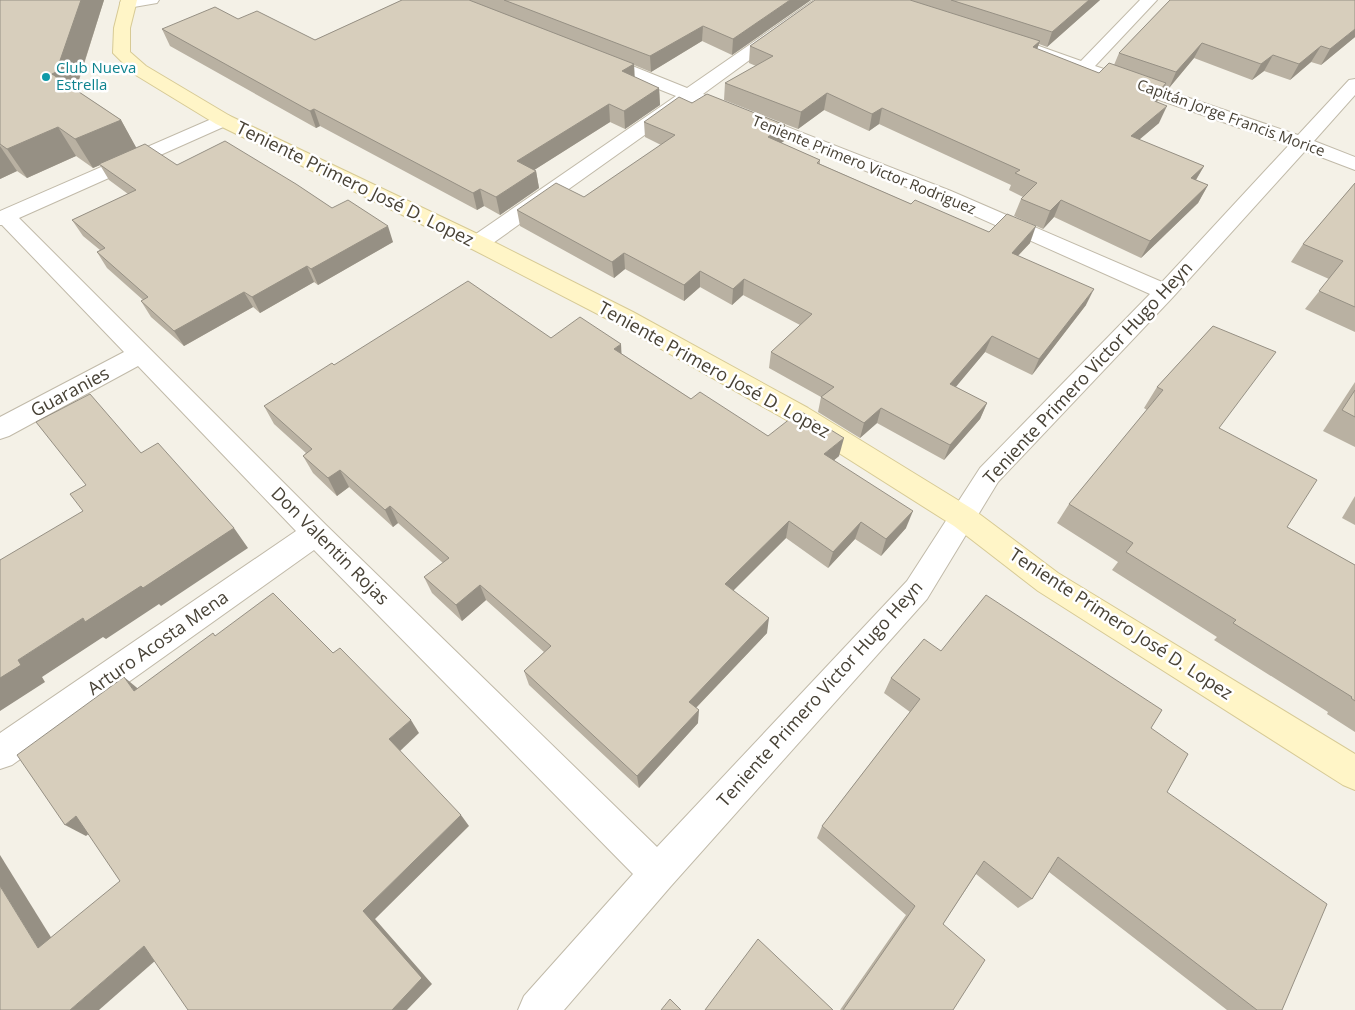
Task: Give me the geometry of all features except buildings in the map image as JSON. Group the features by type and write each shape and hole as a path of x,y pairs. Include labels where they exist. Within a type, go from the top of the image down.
{"street":[{"path":"129,1 151,0"},
{"path":"478,243 824,0"},
{"path":"1085,66 1149,0"},
{"name":"Teniente Primero José D. Lopez","path":"129,1 122,28 122,53 140,70 223,120 478,243 625,318 799,415 964,518 1048,582 1355,773"},
{"name":"Capitán Jorge Francis Morice","path":"1010,42 1085,66 1302,142 1355,164"},
{"name":"Teniente Primero Victor Rodriguez","path":"578,51 944,195 1165,292"},
{"name":"Teniente Primero Victor Hugo Heyn","path":"538,1010 658,873 917,590 964,518 989,475 1165,292 1355,84"},
{"path":"3,218 223,120"},
{"name":"Don Valentin Rojas","path":"3,218 658,873"},
{"name":"Guaranies","path":"0,429 140,354"},
{"name":"Arturo Acosta Mena","path":"0,753 316,532"}],"place":[{"name":"Club Nueva Estrella","path":"46,77"}]}
